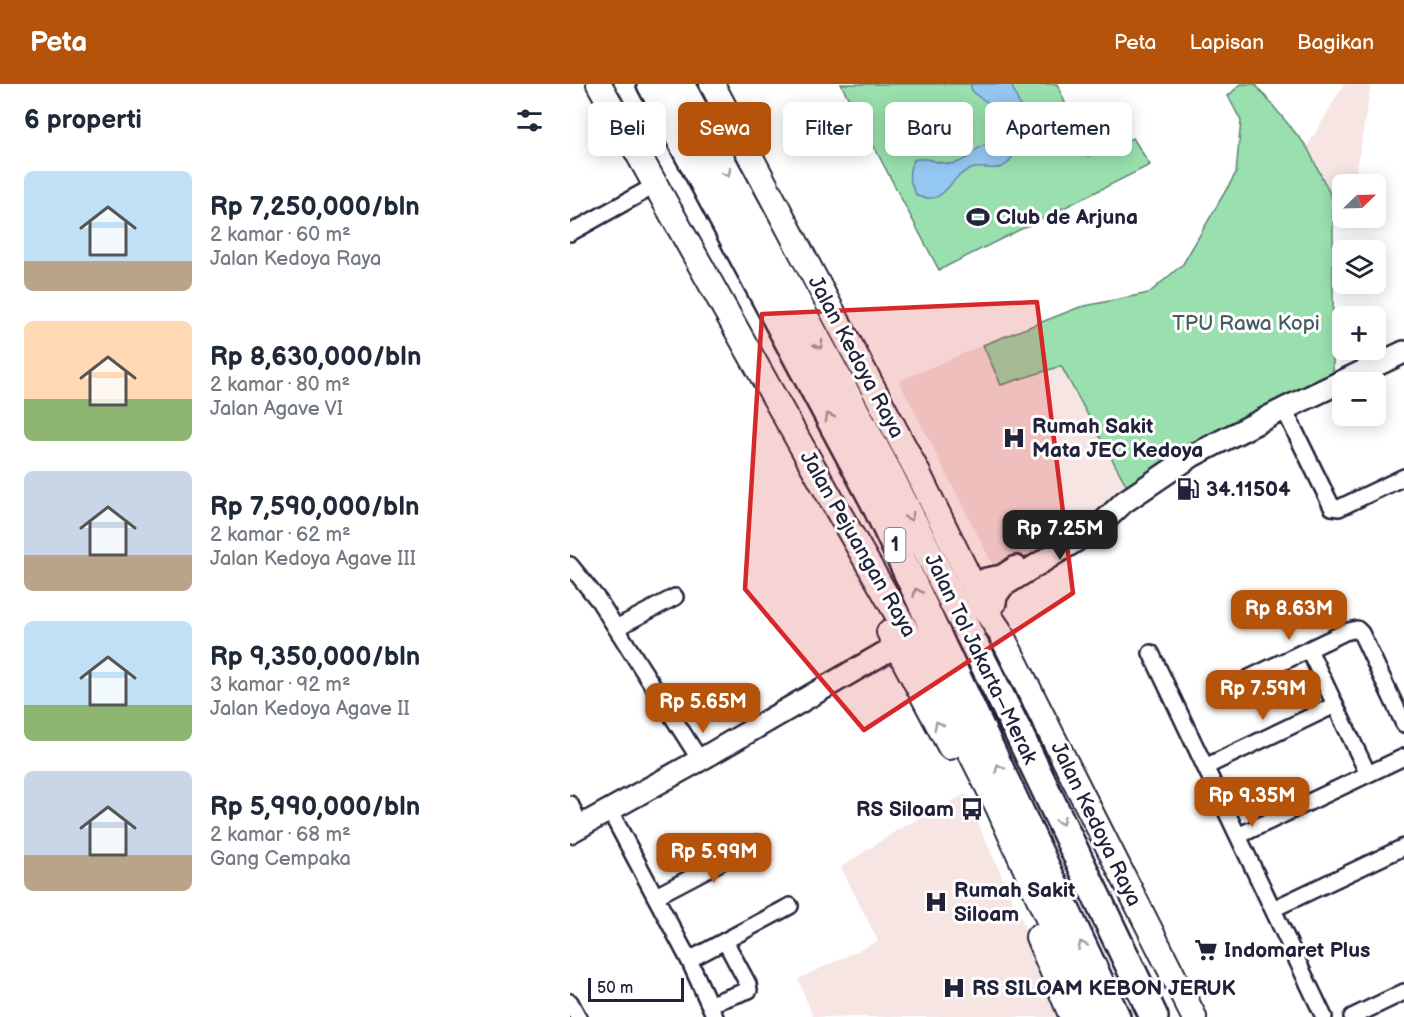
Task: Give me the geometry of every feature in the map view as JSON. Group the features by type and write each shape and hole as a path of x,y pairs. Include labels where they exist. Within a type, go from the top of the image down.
{"highway":[{"name":"Jalan Tol Jakarta–Merak","path":"651,84 874,501 1116,1017"},
{"name":"Jalan Tol Jakarta–Merak","path":"680,84 890,476 1017,730 1154,1017"}],"main road":[{"name":"Jalan Pejuangan Raya","path":"583,84 650,188"},
{"name":"Jalan Pejuangan Raya","path":"599,84 650,188 903,641 985,813 1072,1017"},
{"name":"Jalan Kedoya Raya","path":"712,84 917,471 984,608 999,630 1194,1017"},
{"name":"Jalan Kedoya Raya","path":"730,84 930,465 986,579 995,603 999,630"},
{"name":"Jalan Pejuangan Raya","path":"903,641 925,663 998,807 1092,1017"}],"street":[{"path":"570,233 650,188"},
{"path":"986,579 1002,576 1093,516 1124,502 1192,456 1404,352"},
{"path":"1284,409 1332,507 1339,508 1404,477"},
{"path":"995,603 996,596 1003,586 1098,527 1124,502"},
{"path":"570,565 599,601 700,760"},
{"path":"616,628 675,597"},
{"path":"1247,679 1355,628 1359,630 1404,724"},
{"path":"570,804 576,829 700,760 903,641"},
{"path":"1309,650 1368,774"},
{"path":"1151,652 1324,1017"},
{"path":"1205,767 1335,705"},
{"path":"1238,836 1404,757"},
{"path":"610,811 689,960 713,1011 749,990 725,941"},
{"path":"656,896 757,843"},
{"path":"1273,909 1404,847"},
{"path":"689,960 790,906"},
{"path":"1352,1017 1404,992"},
{"path":"570,1002 578,1017"}],"highlighted area":[{"path":"1037,302 1073,593 864,730 745,589 762,314"}],"shaded area":[{"path":"1344,84 1371,84 1356,174 1332,174 1332,198 1307,147"},
{"name":"Rumah Sakit Mata JEC Kedoya","path":"983,345 1001,385 1061,366 1129,490 1000,579 899,381"},
{"name":"Rumah Sakit Siloam","path":"965,794 1054,992 1063,1017 813,1017 798,979 878,941 841,867 896,831"}],"green space":[{"name":"Club de Arjuna","path":"841,84 1057,84 1065,102 985,102 985,156 1132,156 1133,138 1150,165 939,270 873,145 873,102 850,102"},
{"name":"TPU Rawa Kopi","path":"1241,84 1255,84 1307,147 1332,198 1333,372 1332,376 1129,490 1061,366 1001,385 983,345 1080,307 1149,293 1183,264 1236,173 1241,121 1228,96"}],"water":[{"path":"971,84 1011,84 1018,102 987,102 975,94"},
{"path":"985,145 985,156 1012,157 1008,163 999,168 977,168 963,173 935,197 917,196 910,178 910,169 914,160 956,163 973,156 973,152"}],"place":[{"name":"Club de Arjuna","path":"978,217"},
{"name":"Rumah Sakit Mata JEC Kedoya","path":"1014,438"},
{"name":"34.11504","path":"1188,489"},
{"name":"RS Siloam","path":"972,809"},
{"name":"Rumah Sakit Siloam","path":"936,902"},
{"name":"Indomaret Plus","path":"1206,950"},
{"name":"RS SILOAM KEBON JERUK","path":"954,988"}]}
